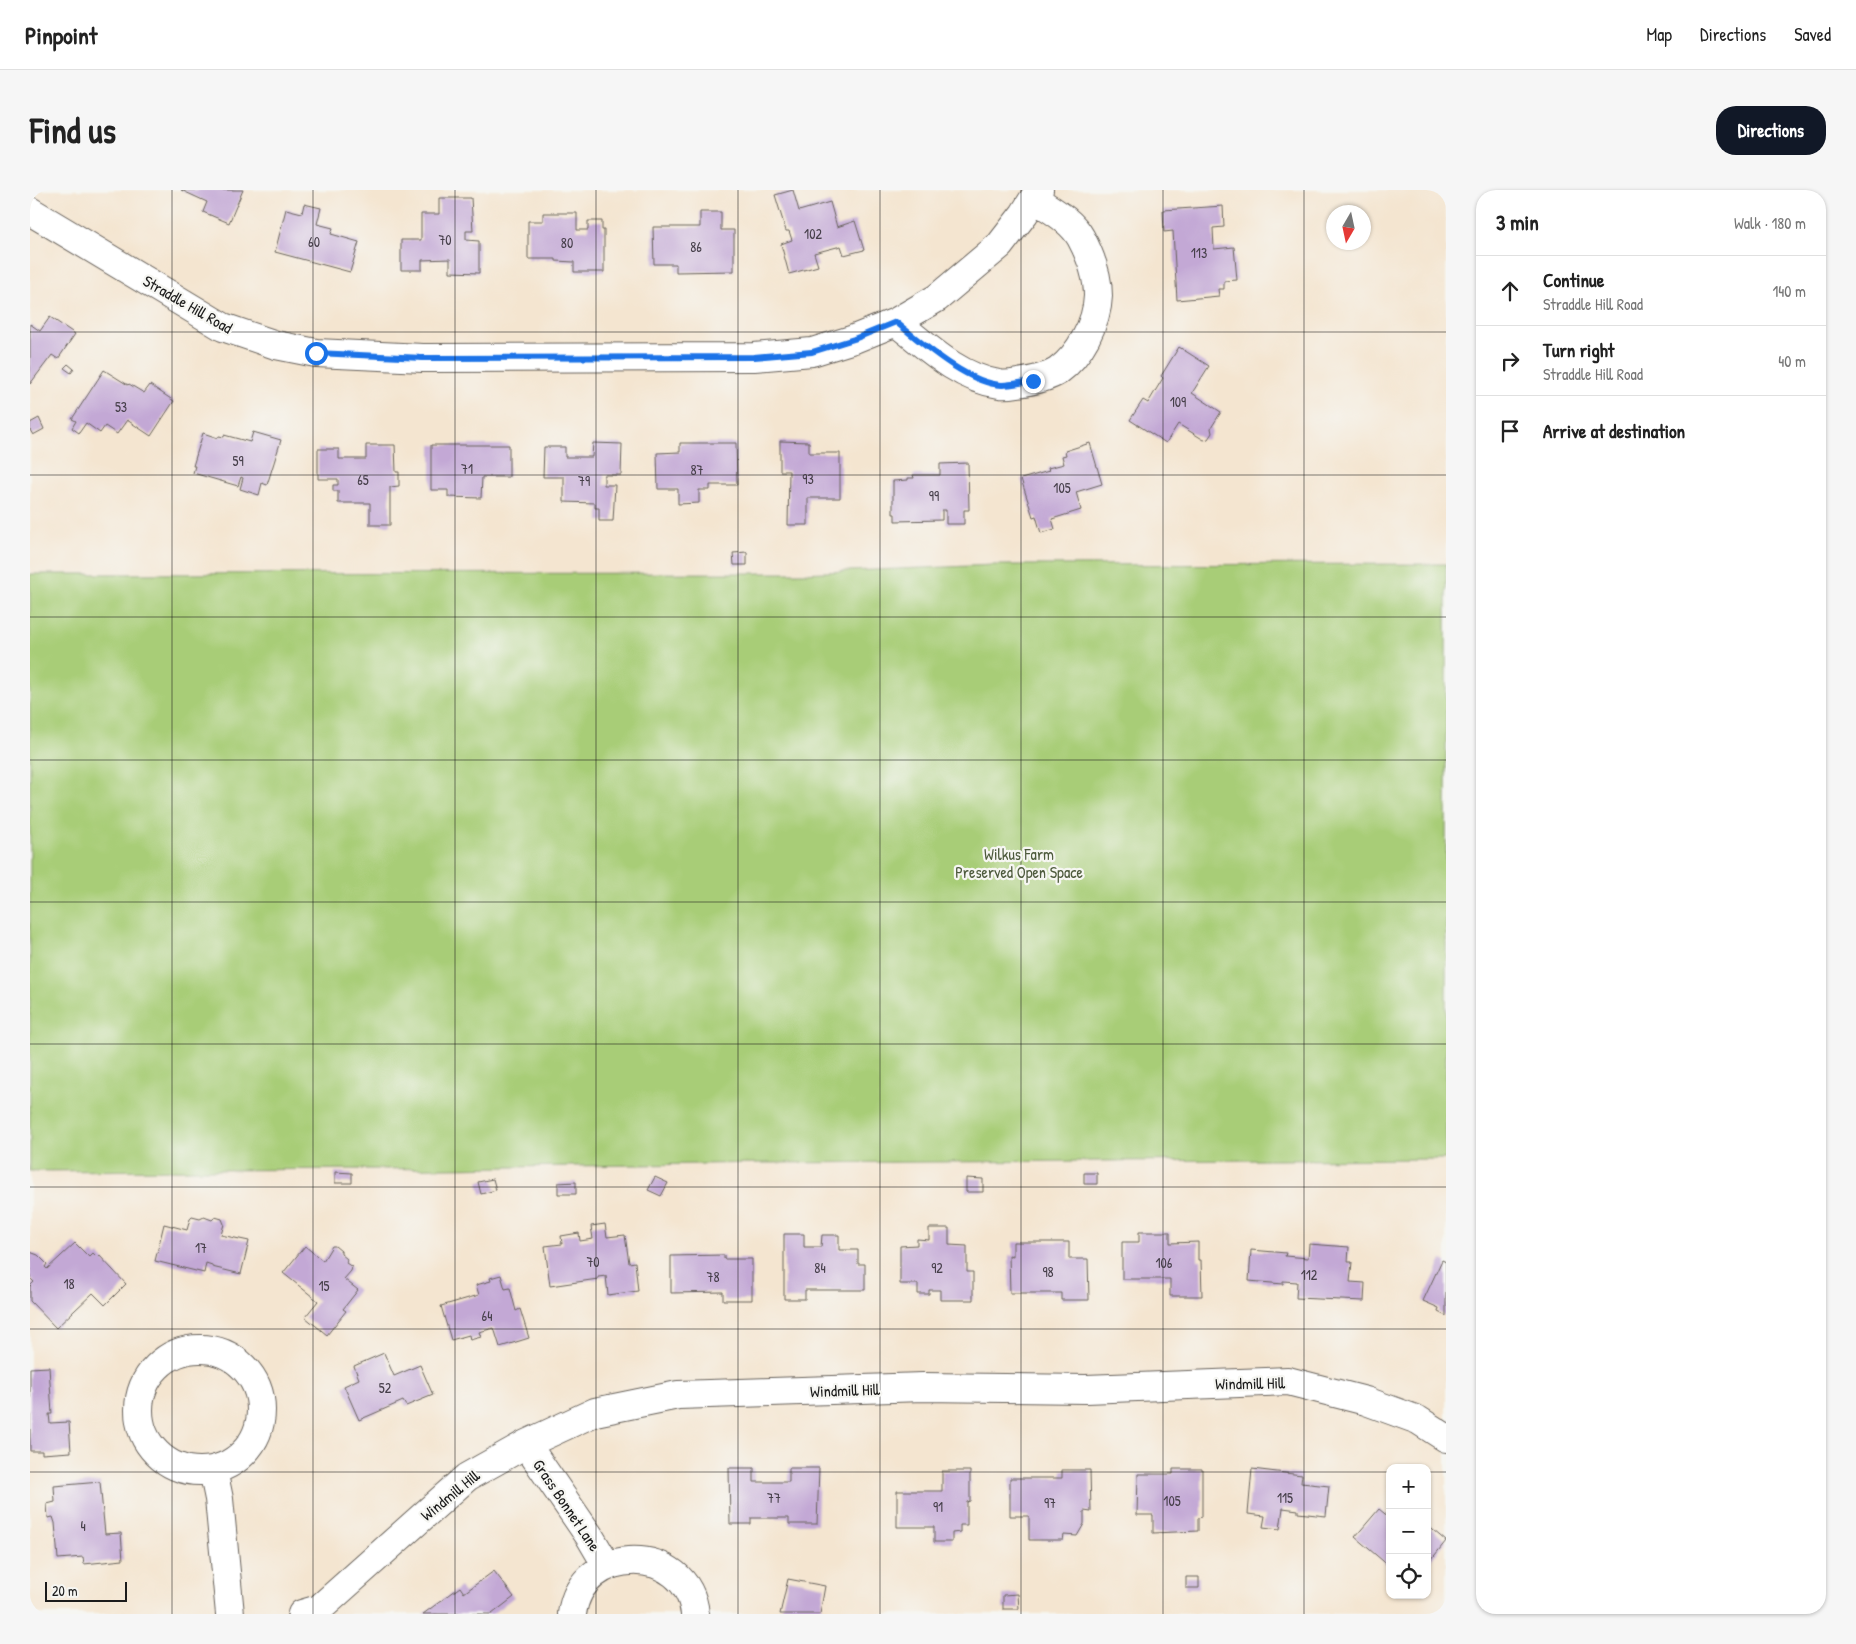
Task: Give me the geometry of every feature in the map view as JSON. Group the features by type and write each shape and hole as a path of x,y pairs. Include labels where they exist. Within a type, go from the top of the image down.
{"street":[{"name":"Straddle Hill Road","path":"30,210 223,327 276,345 316,353 423,358 754,357 812,352 854,339 896,322 937,298 1000,245 1037,194 1080,236 1096,275 1098,296 1094,318 1081,348 1058,371 1033,381 1001,385 972,377 941,357 896,322"},
{"path":"208,1348 227,1354 243,1364 255,1380 262,1398 262,1417 257,1436 252,1444 246,1452 231,1464 213,1470 193,1471 174,1466 158,1455 146,1440 140,1421 139,1402 144,1383 155,1368 170,1356 189,1349 208,1348"},
{"name":"Windmill Hill","path":"302,1614 318,1609 467,1477 526,1444 595,1412 678,1395 923,1387 1086,1389 1288,1381 1366,1401 1418,1420 1446,1438"},
{"name":"Grass Bonnet Lane","path":"526,1444 590,1537 606,1566"},
{"path":"213,1470 219,1499 230,1614"},
{"name":"Grass Bonnet Lane","path":"572,1614 578,1593 590,1577 606,1566 627,1560 649,1562 669,1571 684,1586 694,1605 695,1614"}],"green space":[{"name":"Wilkus Farm Preserved Open Space","path":"1446,564 1446,1159 766,1163 383,1169 30,1171 30,574 800,573 994,565"}],"building":[{"path":"181,190 243,190 229,223 203,212 207,202"},
{"path":"793,190 799,211 830,202 837,227 855,221 864,250 844,255 841,246 814,253 818,266 789,274 781,244 792,240 789,231 786,231 775,195"},
{"path":"439,198 471,198 473,231 466,231 466,240 479,241 479,273 450,272 450,259 422,260 422,270 401,270 401,240 421,240 421,214 439,214"},
{"path":"304,204 321,208 317,224 333,228 331,234 359,242 350,272 275,252 286,209 302,213"},
{"path":"1223,206 1224,227 1213,228 1214,249 1234,247 1237,280 1224,281 1224,289 1218,289 1219,296 1177,300 1173,231 1164,232 1163,210"},
{"path":"700,212 721,212 721,230 734,230 734,271 676,272 676,264 654,264 653,227 700,227"},
{"path":"543,213 577,213 577,230 588,230 588,221 602,221 602,230 604,230 604,272 574,272 574,262 556,261 556,259 528,259 528,221 543,221"},
{"path":"50,317 75,334 58,359 52,355 30,384 30,324 40,331"},
{"path":"1179,347 1209,366 1192,393 1221,412 1211,428 1212,433 1208,439 1204,440 1178,424 1166,443 1130,420 1143,400 1148,403 1163,378 1161,376"},
{"path":"68,364 74,369 71,373 64,368"},
{"path":"104,370 144,393 150,385 174,401 151,436 127,420 117,434 105,426 100,433 86,423 79,433 72,428 76,421 72,419"},
{"path":"39,418 44,429 33,435 30,430 30,423"},
{"path":"253,432 281,440 267,485 262,483 259,495 240,489 243,478 241,477 238,486 193,473 195,466 193,466 203,433 218,438 219,436 224,437 224,435 250,442"},
{"path":"780,441 809,442 809,453 840,453 840,498 808,498 808,525 788,525 789,471 780,471"},
{"path":"593,443 622,444 621,475 604,475 604,485 615,485 613,521 599,521 599,508 595,508 595,503 564,502 564,477 543,477 544,447 565,447 565,457 592,457"},
{"path":"680,443 736,443 737,485 710,485 710,490 699,490 699,503 678,504 678,489 658,489 657,453 680,452"},
{"path":"1090,443 1102,484 1076,492 1081,510 1052,519 1055,529 1041,533 1036,516 1033,517 1021,479 1049,471 1048,468 1064,464 1062,456 1066,455 1065,451"},
{"path":"366,445 395,445 396,472 399,472 399,486 390,487 390,525 370,525 370,503 338,503 338,491 333,491 333,485 338,485 338,479 318,479 318,449 339,449 339,459 366,459"},
{"path":"431,445 509,445 509,477 482,477 481,498 448,497 448,490 431,490"},
{"path":"968,463 969,510 964,510 964,524 946,524 946,510 942,510 942,520 895,521 895,514 893,514 893,481 908,480 908,478 914,478 913,475 940,475 940,464"},
{"path":"747,552 747,565 734,565 733,553"},
{"path":"335,1172 352,1173 352,1183 335,1183"},
{"path":"1084,1173 1097,1173 1097,1184 1084,1184"},
{"path":"655,1177 668,1183 661,1196 648,1190"},
{"path":"966,1178 983,1179 983,1192 966,1192"},
{"path":"493,1179 496,1190 481,1194 478,1182"},
{"path":"576,1182 576,1194 558,1194 558,1183"},
{"path":"192,1217 200,1219 204,1217 212,1220 215,1217 222,1219 224,1224 221,1235 249,1241 241,1274 212,1267 212,1265 206,1263 204,1273 155,1261 164,1224 187,1230"},
{"path":"605,1224 607,1237 625,1235 629,1263 635,1262 638,1291 608,1295 606,1276 598,1277 598,1279 550,1286 545,1246 562,1244 561,1236 579,1233 580,1241 593,1239 591,1226"},
{"path":"929,1228 949,1228 949,1245 967,1246 967,1272 973,1272 973,1300 940,1300 940,1290 929,1290 929,1294 918,1294 918,1284 900,1284 900,1246 917,1245 917,1239 929,1240"},
{"path":"1139,1232 1170,1232 1170,1243 1198,1242 1198,1260 1201,1260 1202,1296 1170,1296 1170,1279 1122,1279 1122,1242 1139,1242"},
{"path":"784,1234 804,1234 804,1247 821,1247 822,1235 839,1235 839,1250 858,1250 858,1264 865,1264 865,1290 805,1290 805,1299 784,1299"},
{"path":"1013,1242 1069,1242 1069,1259 1088,1259 1089,1300 1061,1300 1061,1293 1010,1293 1009,1255 1013,1256"},
{"path":"75,1243 89,1257 93,1253 97,1257 99,1255 126,1284 105,1305 93,1293 56,1328 30,1301 30,1286 34,1282 30,1278 30,1252 38,1255 47,1264 45,1267 47,1269"},
{"path":"1309,1244 1349,1247 1348,1262 1352,1262 1350,1282 1365,1283 1364,1301 1296,1298 1297,1282 1283,1281 1283,1284 1249,1281 1251,1250 1286,1253 1285,1256 1308,1258"},
{"path":"305,1246 323,1261 332,1246 335,1246 347,1259 346,1263 352,1267 344,1279 358,1290 343,1309 346,1311 327,1335 305,1317 318,1301 283,1273"},
{"path":"724,1255 724,1259 752,1259 752,1300 723,1300 723,1292 671,1293 671,1256"},
{"path":"1442,1260 1446,1262 1446,1316 1438,1312 1439,1308 1423,1301"},
{"path":"501,1275 505,1289 510,1288 516,1311 520,1309 529,1338 500,1347 494,1328 479,1332 481,1337 470,1340 469,1335 451,1340 441,1306 479,1295 476,1285 491,1281 490,1278"},
{"path":"384,1353 394,1376 420,1365 433,1395 406,1406 403,1401 359,1420 344,1386 359,1379 354,1366"},
{"path":"49,1367 52,1414 49,1414 50,1423 69,1422 71,1452 42,1454 42,1451 30,1451 30,1368"},
{"path":"729,1468 754,1468 754,1482 789,1482 789,1468 819,1468 817,1524 789,1524 789,1518 751,1518 751,1524 730,1524"},
{"path":"1173,1469 1202,1469 1202,1517 1198,1518 1198,1531 1153,1533 1153,1515 1137,1515 1138,1474 1173,1474"},
{"path":"1252,1469 1302,1475 1301,1483 1329,1486 1326,1516 1298,1513 1298,1510 1283,1508 1280,1529 1263,1527 1265,1516 1248,1514"},
{"path":"1062,1470 1090,1470 1091,1512 1084,1511 1084,1524 1077,1536 1064,1535 1063,1540 1029,1540 1029,1516 1010,1516 1010,1478 1062,1478"},
{"path":"942,1471 970,1471 970,1501 967,1502 967,1525 960,1525 960,1532 952,1533 952,1542 934,1542 934,1527 897,1527 897,1491 942,1491"},
{"path":"100,1482 105,1534 121,1533 123,1560 84,1564 83,1557 58,1559 55,1523 53,1517 48,1518 47,1504 55,1502 54,1486"},
{"path":"1379,1509 1386,1515 1386,1564 1355,1537"},
{"path":"1431,1528 1446,1541 1431,1560"},
{"path":"494,1571 514,1597 492,1614 423,1614 460,1587 464,1593"},
{"path":"1186,1577 1199,1577 1199,1588 1186,1588"},
{"path":"788,1579 825,1586 820,1614 780,1614"},
{"path":"1018,1594 1019,1609 1003,1609 1003,1595"}],"route":[{"path":"316,353 423,358 754,357 812,352 854,339 896,322 941,357 972,377 1001,385 1033,381"}]}
